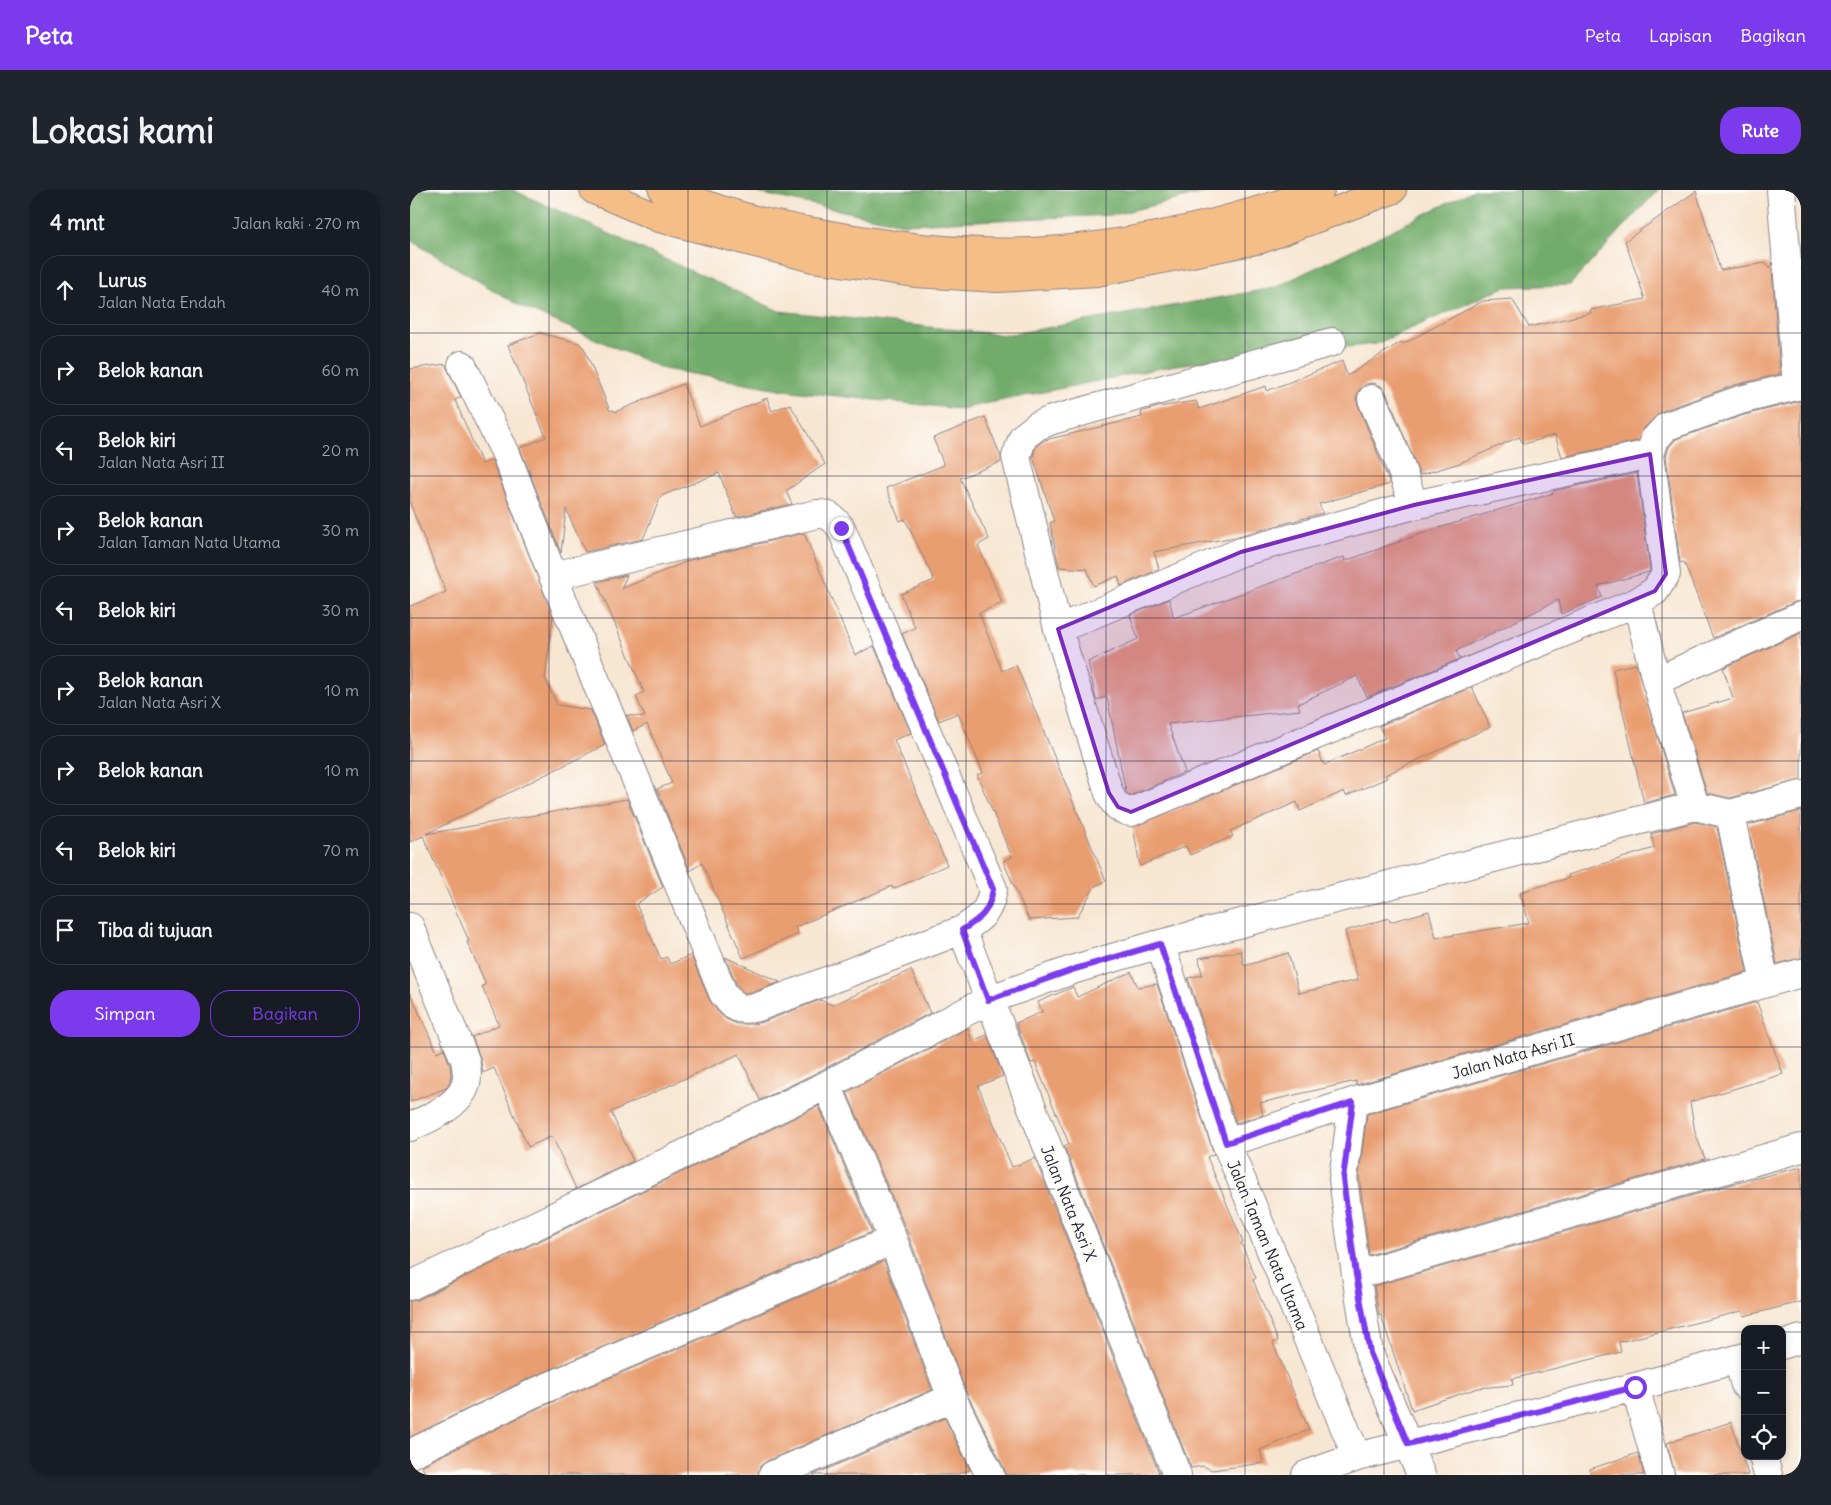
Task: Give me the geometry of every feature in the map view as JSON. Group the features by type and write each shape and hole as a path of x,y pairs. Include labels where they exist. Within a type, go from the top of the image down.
{"highway":[{"path":"594,190 659,218 813,258 915,273 998,278 1097,272 1261,239 1392,190"},
{"path":"663,190 767,223 871,243 953,251 1033,252 1132,241 1197,228 1267,209 1320,190"}],"street":[{"path":"1332,342 1052,420 1037,426 1023,437 1016,457 1058,630 1109,793 1118,807 1124,811 1131,812 1637,602 1655,592 1666,574 1650,454 1655,438 1667,426 1740,400 1799,386 1781,190"},
{"path":"462,365 506,454 553,576 723,993 732,1005 742,1010 758,1007 962,930 980,918 990,904 993,889 841,528 831,516 826,513 817,514 553,576"},
{"path":"1372,399 1398,460 1414,505"},
{"path":"1058,630 1241,552 1414,505 1650,454"},
{"path":"1637,602 1656,681 1696,806"},
{"path":"1656,681 1801,616"},
{"path":"410,1286 828,1085 988,1000 1075,969 1160,944 1696,806 1730,814 1801,795"},
{"path":"1730,814 1764,983"},
{"path":"410,927 466,1060 468,1078 462,1091 451,1105 434,1116 410,1127"},
{"name":"Jalan Nata Asri X","path":"962,930 988,1000 1177,1475"},
{"name":"Jalan Taman Nata Utama","path":"1160,944 1226,1143 1357,1457"},
{"name":"Jalan Nata Asri II","path":"1226,1143 1353,1102 1801,973"},
{"path":"828,1085 892,1240 952,1398 986,1474"},
{"path":"1353,1102 1343,1179 1356,1275 1370,1353 1421,1475"},
{"path":"1356,1275 1801,1148"},
{"path":"410,1454 534,1392 892,1240"},
{"path":"1786,1344 1801,1340"},
{"path":"1306,1475 1357,1457 1635,1387 1741,1358"},
{"path":"1635,1387 1660,1475"},
{"path":"773,1475 952,1398"},
{"path":"1764,1460 1768,1475"}],"highlighted area":[{"path":"1650,454 1666,574 1655,591 1131,812 1118,807 1109,793 1058,629 1241,552 1414,505"}],"green space":[{"path":"410,190 513,190 779,311 1006,335 1274,288 1474,190 1658,190 1570,285 1505,287 1376,344 1176,365 960,409 791,391 664,369 520,306 410,240"},
{"path":"744,190 1216,190 1113,215 904,224"}],"building":[{"path":"1696,191 1720,270 1766,263 1772,269 1780,374 1735,385 1662,411 1644,428 1638,441 1562,457 1555,435 1524,444 1519,437 1460,463 1420,475 1386,392 1381,386 1373,383 1366,384 1359,390 1356,398 1390,484 1319,504 1323,513 1235,537 1154,552 1159,569 1121,586 1118,576 1094,586 1087,569 1059,567 1050,523 1054,521 1033,457 1036,446 1045,440 1142,417 1141,412 1158,407 1196,401 1199,409 1266,386 1267,391 1342,361 1347,376 1401,342 1403,344 1483,301 1512,299 1529,327 1591,313 1590,310 1645,299 1625,241"},
{"path":"540,333 579,343 584,348 610,411 614,410 615,412 683,384 700,426 767,398 772,411 790,404 825,464 786,491 792,504 736,517 719,473 661,496 643,539 585,552 566,509 561,553 520,448 546,437 508,345"},
{"path":"445,364 461,397 455,400 482,464 492,460 553,616 545,678 557,705 591,710 605,745 426,834 627,799 663,887 636,904 661,959 667,957 670,964 691,955 709,999 726,1019 737,1024 753,1024 820,1000 832,1005 911,970 930,1013 820,1071 760,1100 739,1054 611,1112 633,1161 576,1189 552,1136 528,1147 494,1068 483,1073 480,1057 472,1037 499,1025 482,986 486,984 467,942 469,941 423,836 410,842 410,606 446,592 410,504 410,369"},
{"path":"1801,401 1801,601 1713,638 1684,562 1680,563 1666,456 1669,447 1676,439 1744,415"},
{"path":"985,417 1001,457 1001,462 960,478 989,539 978,545 1002,603 979,613 1002,671 1016,665 1106,881 1095,886 1077,917 1029,920 1003,861 1012,857 977,775 983,773 958,713 939,721 902,634 915,628 901,594 934,580 905,519 900,521 886,488 944,465 933,438"},
{"path":"1637,473 1649,572 1598,586 1602,597 1561,614 1558,600 1456,651 1460,659 1367,697 1357,676 1298,704 1300,710 1168,724 1185,772 1130,796 1126,792 1107,697 1096,700 1088,662 1138,639 1130,615 1169,599 1174,618 1323,564 1344,557 1345,561 1429,531 1554,493 1553,491"},
{"path":"804,533 855,655 874,646 911,733 894,740 947,865 893,889 892,886 795,927 798,934 743,958 702,863 690,871 657,789 672,783 647,724 633,731 626,715 645,717 636,696 644,692 597,582 627,575 621,589 690,560"},
{"path":"1801,633 1801,780 1730,798 1707,793 1682,713 1733,698 1723,668"},
{"path":"1636,664 1675,795 1644,803 1613,669"},
{"path":"1472,687 1490,727 1385,775 1387,778 1346,796 1344,791 1300,811 1297,802 1230,831 1233,836 1190,855 1186,846 1140,866 1133,827 1318,751 1324,765 1385,738 1379,726"},
{"path":"1801,811 1801,958 1777,964 1748,825"},
{"path":"1695,822 1717,827 1747,972 1356,1085 1356,1081 1260,1103 1263,1115 1236,1123 1188,978 1202,975 1199,958 1241,951 1244,966 1288,953 1299,993 1358,980 1345,931 1389,918 1390,922 1429,911 1436,938 1529,923 1520,892 1569,878 1568,875 1654,848 1651,834"},
{"path":"725,957 780,982 754,992 744,993 737,985"},
{"path":"1131,972 1138,987 1157,984 1214,1154 1207,1157 1243,1242 1241,1243 1256,1278 1253,1280 1278,1341 1273,1343 1309,1430 1260,1450 1263,1463 1212,1470 1203,1466 1191,1468 1064,1146 1069,1144 1035,1062 1031,1063 1016,1023 1042,1012 1038,1002 1073,987 1077,997"},
{"path":"410,993 437,1052 444,1049 450,1065 451,1075 446,1088 410,1102"},
{"path":"1757,1002 1783,1074 1690,1102 1695,1132 1705,1159 1369,1255 1359,1175 1367,1114"},
{"path":"968,1028 972,1041 987,1035 1003,1076 978,1086 1012,1167 1035,1158 1159,1473 1144,1475 1006,1475 966,1392 908,1234 847,1092"},
{"path":"819,1106 872,1232 528,1379 410,1437 410,1301 417,1300"},
{"path":"1801,1167 1801,1302 1744,1316 1742,1311 1619,1342 1621,1352 1512,1379 1513,1385 1478,1388 1412,1410 1381,1315 1379,1316 1374,1286 1722,1187"},
{"path":"884,1261 932,1390 767,1461 760,1466 758,1475 427,1475 421,1466 541,1407"},
{"path":"945,1418 970,1470 955,1475 813,1475"},
{"path":"1731,1422 1741,1453 1741,1460 1743,1460 1748,1475 1675,1475 1667,1443"},
{"path":"1638,1453 1644,1475 1591,1475 1590,1469"}],"route":[{"path":"841,528 993,889 990,904 980,918 962,930 988,1000 1075,969 1160,944 1226,1143 1353,1102 1343,1179 1356,1275 1370,1353 1408,1444 1635,1387"}]}
